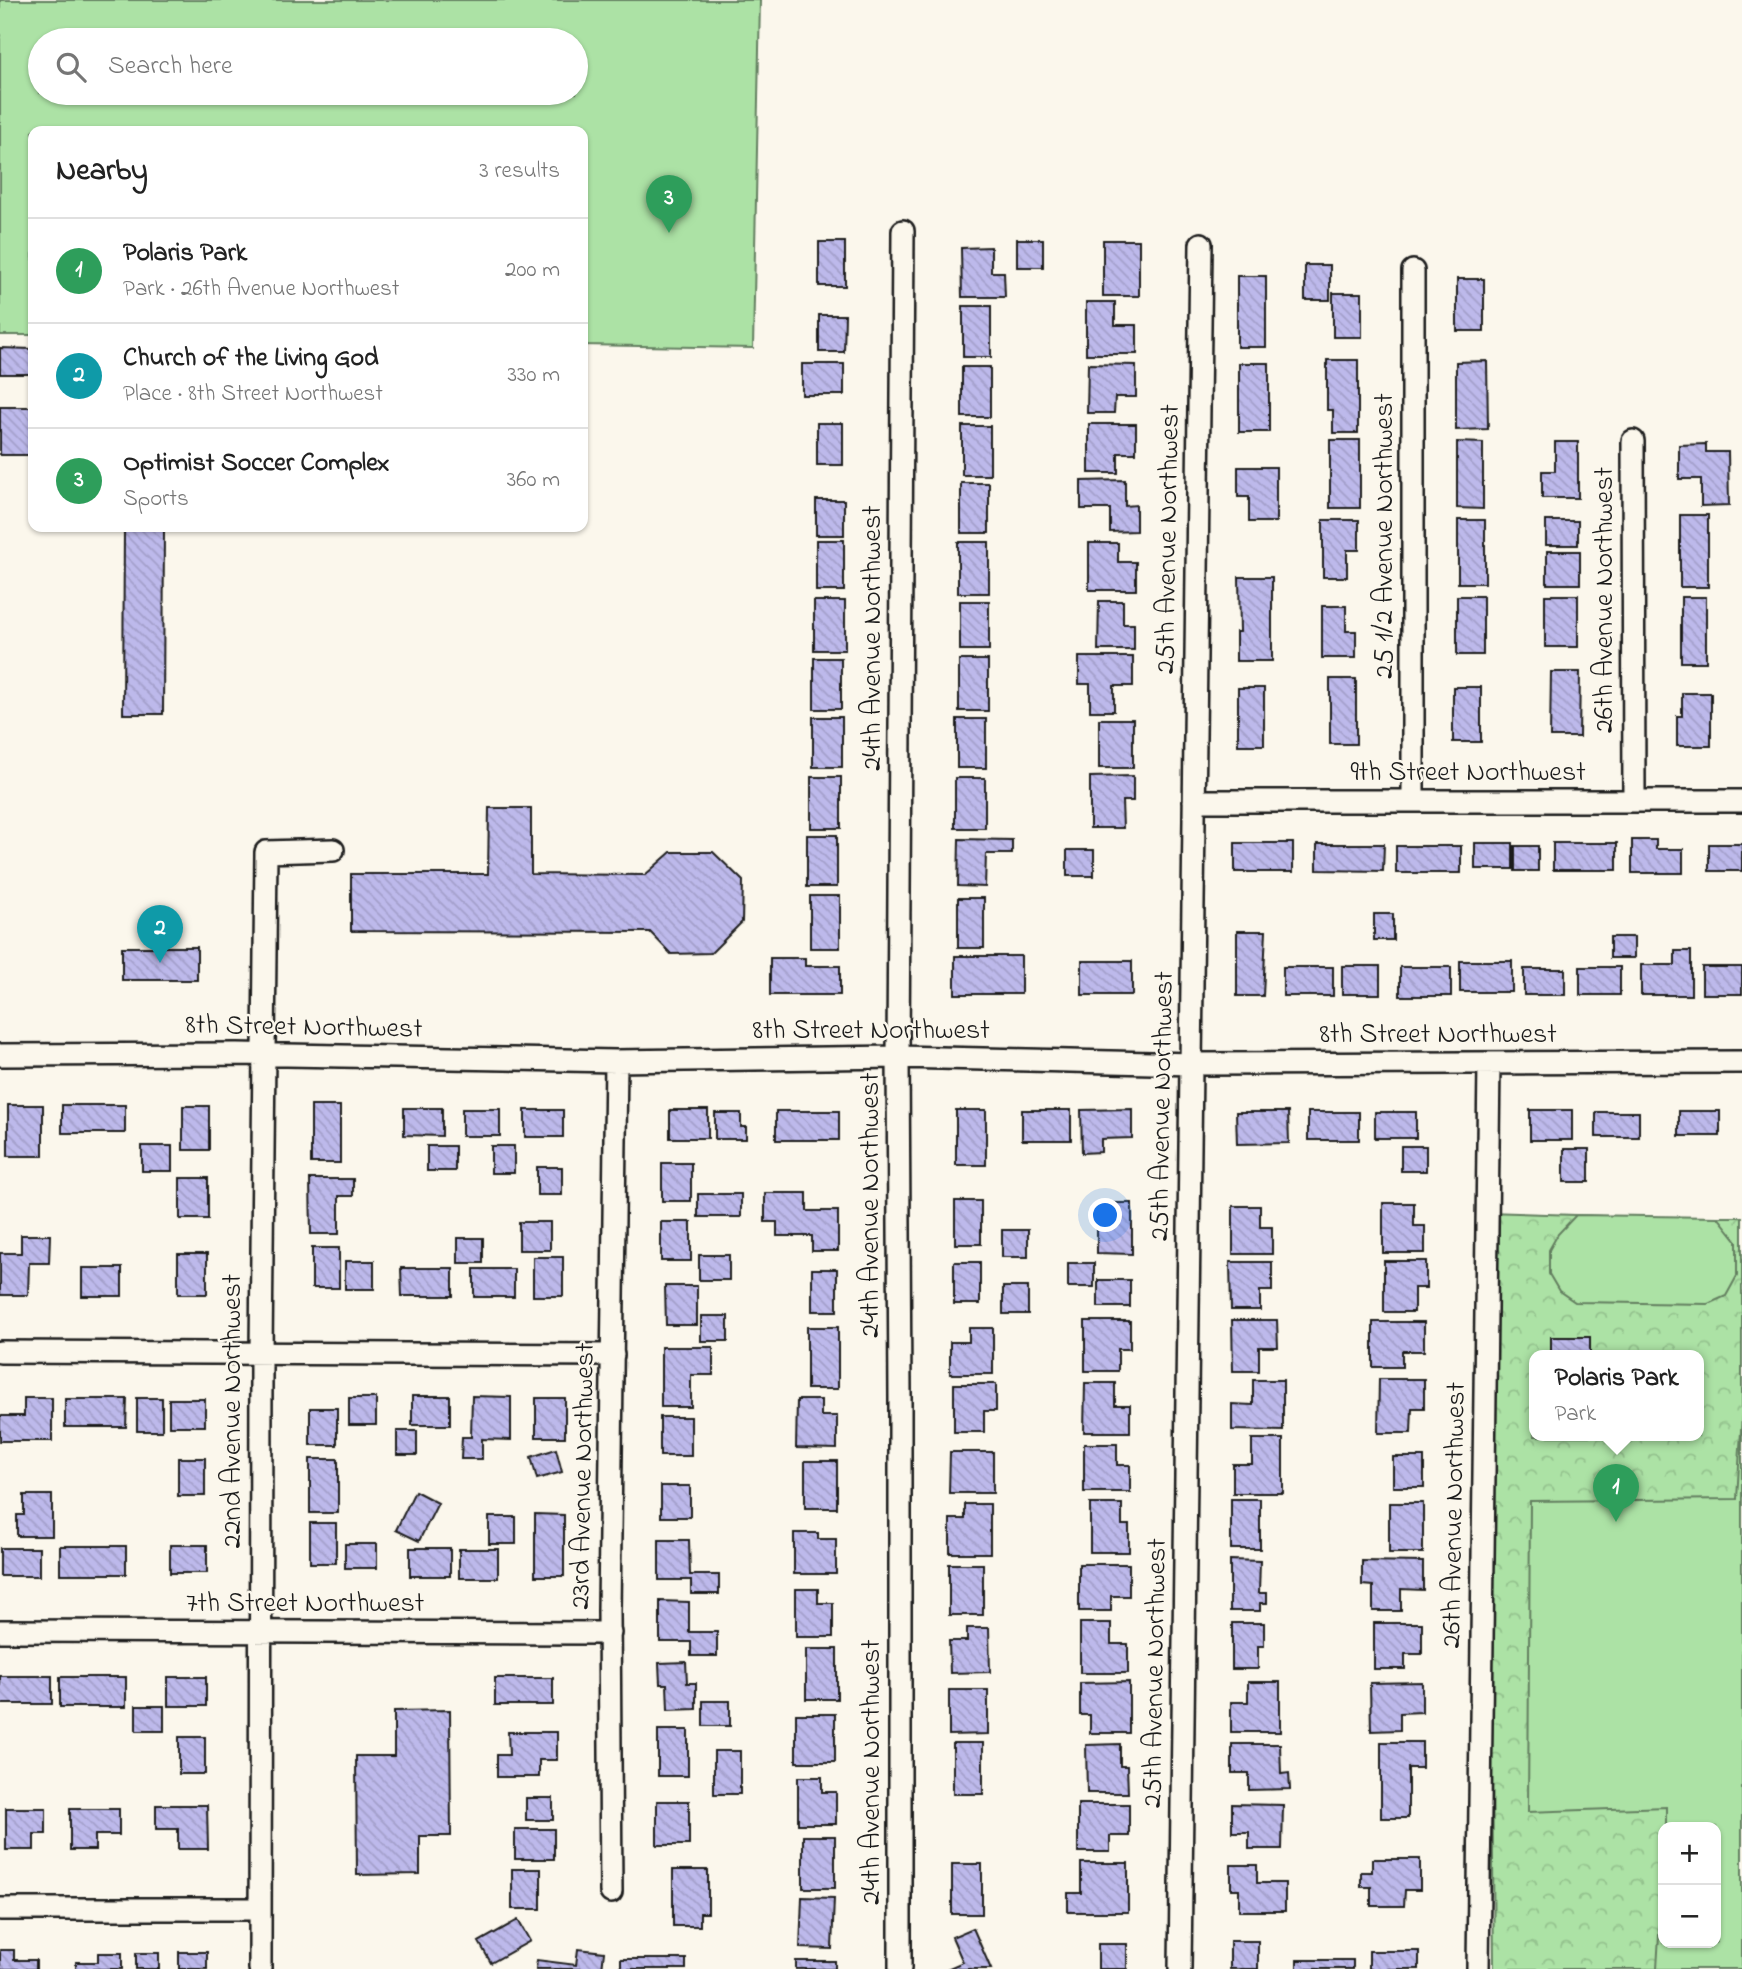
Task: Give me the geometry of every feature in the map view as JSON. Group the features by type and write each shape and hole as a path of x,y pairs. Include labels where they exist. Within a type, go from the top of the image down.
{"street":[{"name":"24th Avenue Northwest","path":"900,1969 898,1057 904,231"},
{"name":"25th Avenue Northwest","path":"1180,1969 1201,244"},
{"name":"25 1/2 Avenue Northwest","path":"1413,271 1413,801"},
{"name":"26th Avenue Northwest","path":"1633,441 1634,801"},
{"name":"9th Street Northwest","path":"1194,801 1742,801"},
{"name":"22nd Avenue Northwest","path":"260,1969 261,1352 266,852 333,850"},
{"name":"8th Street Northwest","path":"0,1055 265,1055 616,1061 898,1057 1193,1064 1742,1062"},
{"name":"23rd Avenue Northwest","path":"611,1892 610,1633 616,1061"},
{"name":"26th Avenue Northwest","path":"1478,1969 1489,1063"},
{"path":"0,1352 613,1355"},
{"name":"7th Street Northwest","path":"0,1631 610,1633"},
{"path":"0,1909 260,1909"}],"green space":[{"path":"0,0 760,0 753,348 588,345 588,126 28,126 28,335 0,335"},
{"path":"1487,1212 1742,1217 1742,1969 1494,1969"},
{"path":"1576,1215 1718,1217 1737,1241 1737,1276 1726,1296 1708,1304 1575,1302 1559,1291 1549,1274 1549,1250 1558,1234"},
{"path":"1742,1414 1742,1969 1657,1969 1658,1948 1721,1948 1721,1822 1666,1822 1666,1807 1528,1812 1530,1501 1737,1499"}],"building":[{"path":"1017,239 1043,239 1043,267 1017,267"},
{"path":"1103,240 1139,240 1139,296 1103,296"},
{"path":"819,242 845,242 845,286 819,286"},
{"path":"991,247 991,272 1004,272 1005,297 962,297 961,248"},
{"path":"1305,265 1330,265 1330,300 1305,300"},
{"path":"1237,276 1266,276 1266,347 1237,347"},
{"path":"1457,279 1484,279 1484,331 1457,331"},
{"path":"1333,293 1362,293 1362,337 1333,337"},
{"path":"1086,302 1115,302 1115,325 1137,325 1137,354 1086,354"},
{"path":"963,306 991,306 991,357 963,357"},
{"path":"819,315 845,315 844,352 819,352"},
{"path":"0,348 28,349 28,374 0,374"},
{"path":"1327,360 1358,360 1358,433 1333,433 1333,410 1327,410"},
{"path":"1487,361 1488,429 1456,430 1456,362"},
{"path":"1239,363 1269,363 1269,432 1239,432"},
{"path":"802,364 844,364 844,395 802,395"},
{"path":"1088,364 1136,365 1136,397 1115,397 1114,413 1087,413"},
{"path":"962,367 990,367 990,417 962,417"},
{"path":"0,407 28,407 28,455 0,455"},
{"path":"817,423 843,423 843,465 817,465"},
{"path":"1089,424 1136,424 1136,453 1118,453 1118,473 1089,473"},
{"path":"962,426 990,426 990,475 962,475"},
{"path":"1330,440 1360,440 1360,508 1330,508"},
{"path":"1457,442 1483,443 1483,509 1457,508"},
{"path":"1555,442 1578,442 1578,498 1542,498 1542,471 1555,471"},
{"path":"1706,444 1706,452 1728,452 1729,505 1701,506 1701,479 1679,479 1679,445"},
{"path":"1238,467 1276,467 1276,522 1249,522 1249,497 1238,497"},
{"path":"1125,480 1125,506 1136,505 1136,531 1110,532 1110,509 1081,509 1081,481"},
{"path":"961,483 989,483 989,533 961,533"},
{"path":"816,500 844,500 844,535 816,535"},
{"path":"1680,515 1708,515 1708,587 1680,587"},
{"path":"1323,520 1359,520 1359,550 1347,550 1347,577 1323,577"},
{"path":"1458,520 1485,520 1485,583 1458,583"},
{"path":"1546,521 1578,521 1578,545 1546,545"},
{"path":"124,532 164,532 163,714 123,714"},
{"path":"816,540 844,540 844,591 816,591"},
{"path":"958,542 989,542 989,593 958,593"},
{"path":"1089,543 1118,543 1118,562 1136,562 1136,590 1089,590"},
{"path":"1547,551 1580,551 1580,584 1547,584"},
{"path":"1239,577 1272,577 1272,661 1236,661 1236,632 1240,632"},
{"path":"1545,595 1578,595 1578,647 1545,647"},
{"path":"1457,596 1483,596 1483,655 1457,655"},
{"path":"1681,597 1706,597 1706,662 1681,662"},
{"path":"814,601 845,601 845,650 814,650"},
{"path":"960,601 989,601 989,650 960,650"},
{"path":"1099,601 1123,601 1123,624 1134,624 1134,650 1098,650"},
{"path":"1322,606 1346,606 1346,631 1356,631 1356,658 1322,658"},
{"path":"1079,657 1133,657 1133,686 1114,686 1114,711 1090,711 1090,684 1079,684"},
{"path":"814,658 841,658 841,709 814,709"},
{"path":"959,660 988,660 988,711 959,711"},
{"path":"1551,672 1580,672 1579,737 1550,737"},
{"path":"1330,679 1356,679 1356,744 1330,744"},
{"path":"1453,687 1481,687 1481,742 1453,742"},
{"path":"1238,688 1264,688 1264,745 1238,745"},
{"path":"1682,693 1711,693 1711,746 1677,746 1677,716 1682,716"},
{"path":"813,717 842,717 842,767 813,767"},
{"path":"957,719 986,719 986,768 957,768"},
{"path":"1099,719 1133,719 1133,768 1099,768"},
{"path":"1133,776 1133,801 1122,801 1123,828 1090,828 1090,777"},
{"path":"811,777 841,777 841,828 811,828"},
{"path":"955,778 985,778 985,828 955,828"},
{"path":"489,808 531,808 531,874 645,875 671,852 713,852 743,881 742,922 711,953 671,954 650,932 351,931 351,874 488,874"},
{"path":"807,835 837,835 837,887 807,887"},
{"path":"959,839 1012,840 1012,854 986,854 985,887 958,886"},
{"path":"1632,840 1656,840 1656,849 1683,849 1683,873 1632,873"},
{"path":"1235,843 1293,843 1293,872 1235,872"},
{"path":"1475,843 1513,843 1513,869 1475,869"},
{"path":"1553,843 1617,843 1617,870 1553,870"},
{"path":"1317,844 1384,844 1383,871 1317,870"},
{"path":"1709,844 1742,844 1742,871 1709,871"},
{"path":"1396,846 1461,846 1461,873 1396,873"},
{"path":"1515,846 1538,846 1538,871 1515,871"},
{"path":"1067,850 1094,850 1094,876 1067,876"},
{"path":"810,896 840,896 840,948 810,948"},
{"path":"958,898 984,898 984,948 958,948"},
{"path":"1374,914 1393,914 1393,940 1374,940"},
{"path":"1237,931 1266,931 1263,996 1237,996"},
{"path":"1610,937 1634,937 1634,958 1610,958"},
{"path":"122,947 197,947 197,980 122,980"},
{"path":"1675,951 1691,951 1691,995 1641,995 1641,965 1675,965"},
{"path":"955,956 1021,956 1021,994 955,994"},
{"path":"770,958 805,958 805,966 840,966 840,995 770,995"},
{"path":"1082,961 1132,961 1132,995 1082,995"},
{"path":"1460,961 1512,961 1512,992 1460,992"},
{"path":"1342,966 1380,966 1380,994 1342,994"},
{"path":"1283,967 1333,967 1333,996 1283,996"},
{"path":"1400,967 1451,967 1451,996 1400,996"},
{"path":"1580,967 1620,967 1620,995 1580,995"},
{"path":"1702,967 1742,967 1742,994 1702,994"},
{"path":"1524,969 1565,969 1565,995 1524,995"},
{"path":"8,1105 43,1105 43,1156 8,1156"},
{"path":"62,1105 125,1105 125,1133 62,1133"},
{"path":"183,1106 209,1106 209,1150 183,1150"},
{"path":"311,1106 340,1106 340,1163 311,1163"},
{"path":"404,1108 442,1108 442,1136 404,1135"},
{"path":"462,1109 500,1109 500,1136 462,1136"},
{"path":"1132,1109 1132,1138 1101,1139 1101,1152 1082,1153 1081,1110"},
{"path":"525,1110 563,1110 563,1137 525,1137"},
{"path":"670,1110 708,1110 708,1138 670,1138"},
{"path":"956,1110 986,1110 986,1165 956,1165"},
{"path":"1022,1110 1071,1110 1071,1140 1022,1140"},
{"path":"1530,1110 1572,1110 1572,1140 1530,1140"},
{"path":"776,1111 839,1111 839,1140 776,1140"},
{"path":"1679,1111 1720,1111 1720,1136 1679,1136"},
{"path":"1236,1112 1288,1112 1289,1143 1237,1144"},
{"path":"1308,1112 1359,1112 1359,1140 1308,1140"},
{"path":"1375,1112 1416,1112 1416,1138 1375,1138"},
{"path":"1596,1112 1639,1112 1639,1137 1596,1137"},
{"path":"715,1113 741,1113 741,1127 746,1127 746,1139 715,1139"},
{"path":"142,1146 172,1146 172,1171 142,1171"},
{"path":"427,1146 455,1146 455,1171 427,1171"},
{"path":"491,1146 514,1146 514,1173 491,1173"},
{"path":"1401,1146 1426,1146 1426,1171 1401,1171"},
{"path":"1564,1149 1589,1149 1589,1182 1564,1182"},
{"path":"662,1163 691,1163 691,1201 662,1201"},
{"path":"537,1167 562,1167 562,1195 537,1195"},
{"path":"180,1178 208,1178 208,1219 180,1219"},
{"path":"310,1179 353,1179 353,1196 339,1196 339,1234 311,1234"},
{"path":"765,1193 807,1193 807,1211 838,1211 838,1251 812,1251 812,1236 777,1236 777,1222 765,1222"},
{"path":"698,1194 741,1194 741,1217 698,1217"},
{"path":"955,1201 981,1201 981,1244 955,1244"},
{"path":"1097,1203 1132,1203 1132,1254 1097,1253"},
{"path":"1383,1203 1414,1203 1414,1226 1425,1226 1425,1253 1383,1253"},
{"path":"1233,1206 1260,1206 1260,1227 1272,1227 1272,1254 1233,1254"},
{"path":"519,1222 550,1222 550,1250 519,1250"},
{"path":"661,1222 691,1222 691,1261 661,1261"},
{"path":"1002,1230 1028,1230 1028,1257 1002,1257"},
{"path":"21,1235 50,1235 49,1263 29,1263 28,1295 0,1295 0,1253 21,1253"},
{"path":"458,1238 483,1238 483,1263 458,1263"},
{"path":"312,1248 339,1248 339,1288 312,1288"},
{"path":"178,1254 207,1254 207,1294 178,1294"},
{"path":"699,1255 729,1255 729,1280 699,1280"},
{"path":"533,1257 563,1257 563,1296 533,1296"},
{"path":"345,1261 374,1261 374,1289 345,1289"},
{"path":"1384,1261 1426,1261 1426,1288 1414,1288 1414,1312 1384,1312"},
{"path":"954,1262 980,1262 980,1304 954,1304"},
{"path":"1230,1262 1272,1262 1272,1291 1260,1291 1260,1310 1231,1310"},
{"path":"1068,1263 1094,1263 1094,1287 1068,1287"},
{"path":"82,1268 122,1268 122,1296 82,1296"},
{"path":"401,1268 453,1268 453,1296 402,1296"},
{"path":"474,1269 514,1269 514,1297 474,1297"},
{"path":"812,1269 837,1269 837,1311 812,1311"},
{"path":"1098,1280 1130,1280 1130,1307 1098,1307"},
{"path":"665,1286 697,1286 697,1325 666,1325"},
{"path":"1003,1287 1028,1287 1028,1314 1003,1314"},
{"path":"701,1316 728,1316 728,1341 701,1341"},
{"path":"1232,1320 1277,1320 1278,1347 1259,1347 1259,1371 1233,1371"},
{"path":"1085,1321 1130,1321 1130,1349 1118,1349 1118,1371 1085,1371"},
{"path":"1373,1322 1424,1322 1424,1351 1402,1351 1402,1367 1373,1367"},
{"path":"807,1327 838,1327 838,1389 807,1389"},
{"path":"969,1328 993,1328 993,1374 950,1374 950,1342 969,1342"},
{"path":"1551,1337 1590,1337 1590,1350 1551,1350"},
{"path":"661,1347 713,1347 713,1375 691,1375 691,1407 661,1407"},
{"path":"1379,1379 1424,1379 1424,1408 1412,1408 1411,1433 1378,1433"},
{"path":"1253,1380 1283,1380 1283,1431 1232,1430 1232,1404 1253,1405"},
{"path":"1085,1383 1115,1383 1115,1405 1130,1405 1130,1432 1084,1432"},
{"path":"954,1384 996,1384 996,1411 984,1411 984,1432 954,1432"},
{"path":"412,1396 450,1396 450,1425 412,1425"},
{"path":"472,1396 511,1397 511,1440 482,1439 482,1459 461,1459 462,1437 471,1437"},
{"path":"24,1398 52,1398 52,1441 0,1441 0,1416 24,1416"},
{"path":"137,1398 162,1398 162,1431 137,1431"},
{"path":"349,1398 376,1398 376,1425 349,1425"},
{"path":"536,1398 565,1398 565,1437 536,1437"},
{"path":"65,1399 127,1399 126,1427 65,1427"},
{"path":"169,1399 205,1399 205,1426 169,1426"},
{"path":"797,1400 821,1400 821,1416 837,1416 837,1449 796,1448"},
{"path":"310,1408 337,1408 337,1445 310,1445"},
{"path":"660,1417 691,1417 691,1456 660,1456"},
{"path":"397,1431 417,1431 417,1455 397,1455"},
{"path":"1252,1439 1283,1439 1283,1493 1233,1493 1233,1464 1252,1464"},
{"path":"1084,1444 1117,1444 1117,1465 1130,1465 1130,1492 1084,1492"},
{"path":"556,1449 562,1472 537,1479 531,1457"},
{"path":"950,1452 993,1452 993,1493 949,1493"},
{"path":"1393,1457 1424,1457 1424,1487 1393,1487"},
{"path":"178,1458 205,1458 205,1496 178,1496"},
{"path":"310,1459 338,1459 338,1513 310,1513"},
{"path":"805,1461 837,1461 837,1508 805,1508"},
{"path":"661,1486 690,1486 690,1517 661,1517"},
{"path":"415,1491 438,1503 419,1541 396,1530"},
{"path":"24,1495 52,1495 52,1536 17,1536 17,1515 24,1515"},
{"path":"1231,1499 1260,1499 1260,1549 1231,1549"},
{"path":"1389,1503 1423,1503 1423,1553 1389,1553"},
{"path":"965,1504 990,1504 990,1553 950,1553 950,1519 965,1519"},
{"path":"1090,1504 1122,1504 1122,1525 1129,1525 1129,1552 1090,1552"},
{"path":"535,1514 564,1515 564,1576 535,1576"},
{"path":"489,1517 516,1517 516,1544 489,1544"},
{"path":"310,1523 336,1523 336,1563 310,1563"},
{"path":"794,1533 818,1533 818,1539 836,1539 836,1574 794,1574"},
{"path":"659,1540 689,1540 690,1575 719,1575 719,1594 691,1594 691,1580 659,1580"},
{"path":"345,1544 377,1544 377,1568 345,1568"},
{"path":"170,1545 207,1545 207,1573 170,1573"},
{"path":"60,1546 126,1546 126,1574 60,1574"},
{"path":"0,1548 39,1548 39,1576 0,1576"},
{"path":"410,1548 450,1548 450,1576 410,1576"},
{"path":"459,1549 498,1549 498,1578 459,1578"},
{"path":"1230,1560 1260,1561 1259,1593 1267,1593 1267,1603 1260,1603 1260,1611 1230,1611"},
{"path":"1362,1561 1423,1562 1423,1590 1401,1589 1401,1611 1373,1611 1373,1586 1362,1585"},
{"path":"949,1564 983,1564 983,1615 949,1615"},
{"path":"1079,1564 1129,1564 1129,1596 1111,1596 1111,1611 1079,1611"},
{"path":"796,1589 818,1589 818,1603 833,1603 833,1637 796,1637"},
{"path":"660,1601 689,1602 689,1632 717,1632 717,1656 691,1656 691,1642 660,1642"},
{"path":"1080,1623 1111,1623 1111,1644 1128,1644 1128,1673 1080,1673"},
{"path":"1232,1623 1264,1623 1264,1646 1258,1646 1258,1669 1232,1669"},
{"path":"1374,1623 1422,1623 1422,1654 1405,1654 1405,1669 1374,1669"},
{"path":"967,1628 989,1628 990,1672 950,1673 949,1641 967,1641"},
{"path":"806,1649 837,1649 837,1699 806,1699"},
{"path":"686,1662 687,1683 696,1683 696,1709 668,1710 667,1684 660,1684 659,1663"},
{"path":"0,1676 52,1676 52,1704 0,1704"},
{"path":"60,1677 126,1677 126,1707 60,1707"},
{"path":"168,1677 206,1677 206,1706 168,1706"},
{"path":"495,1678 553,1678 553,1705 495,1705"},
{"path":"1129,1682 1129,1733 1090,1733 1090,1715 1080,1715 1080,1683"},
{"path":"1248,1682 1280,1682 1280,1732 1231,1732 1231,1702 1248,1702"},
{"path":"1422,1682 1422,1712 1400,1713 1400,1730 1371,1731 1370,1683"},
{"path":"949,1690 988,1690 988,1734 949,1735"},
{"path":"703,1701 730,1701 730,1726 703,1726"},
{"path":"136,1706 164,1706 164,1731 136,1731"},
{"path":"450,1710 451,1836 420,1836 420,1874 357,1875 356,1756 394,1756 394,1711"},
{"path":"796,1714 835,1714 835,1762 796,1762"},
{"path":"658,1730 688,1730 688,1776 658,1776"},
{"path":"508,1732 557,1732 557,1760 539,1760 539,1777 497,1777 497,1755 509,1755"},
{"path":"179,1737 205,1737 205,1774 179,1774"},
{"path":"1381,1742 1422,1742 1422,1768 1408,1768 1408,1818 1381,1818"},
{"path":"953,1743 983,1743 983,1794 953,1794"},
{"path":"1120,1744 1120,1766 1127,1766 1128,1793 1087,1793 1086,1745"},
{"path":"1232,1744 1280,1744 1281,1774 1289,1773 1290,1789 1249,1790 1249,1773 1232,1773"},
{"path":"714,1751 740,1751 740,1794 714,1794"},
{"path":"798,1777 822,1777 822,1792 836,1792 836,1824 798,1824"},
{"path":"526,1798 553,1798 553,1820 526,1820"},
{"path":"657,1801 689,1801 689,1845 657,1845"},
{"path":"1078,1804 1129,1804 1129,1836 1110,1836 1110,1852 1078,1852"},
{"path":"1232,1804 1283,1805 1282,1849 1249,1849 1249,1832 1232,1832"},
{"path":"156,1805 207,1805 208,1849 178,1849 178,1829 156,1829"},
{"path":"6,1808 46,1808 46,1834 34,1834 34,1850 6,1850"},
{"path":"70,1809 119,1809 119,1835 95,1835 95,1850 70,1850"},
{"path":"515,1829 554,1829 554,1859 515,1859"},
{"path":"803,1836 835,1836 835,1888 803,1888"},
{"path":"1372,1859 1420,1859 1420,1890 1405,1890 1404,1906 1371,1906 1371,1887 1361,1887 1361,1872 1372,1872"},
{"path":"1081,1863 1128,1863 1128,1912 1068,1912 1068,1893 1081,1893"},
{"path":"952,1864 982,1864 982,1914 952,1914"},
{"path":"1231,1865 1257,1865 1257,1883 1285,1883 1285,1911 1239,1911 1239,1889 1231,1889"},
{"path":"512,1869 541,1869 541,1909 512,1909"},
{"path":"673,1870 708,1870 708,1913 700,1913 700,1926 673,1926"},
{"path":"802,1897 834,1898 832,1949 800,1948"},
{"path":"518,1920 530,1941 491,1963 479,1942"},
{"path":"973,1928 991,1969 947,1969 963,1962 952,1937"},
{"path":"1230,1941 1258,1941 1258,1969 1230,1969"},
{"path":"1098,1944 1127,1944 1127,1969 1098,1969"},
{"path":"578,1949 604,1952 602,1969 536,1969 537,1960 576,1965"},
{"path":"0,1950 14,1950 14,1960 36,1960 36,1969 0,1969"},
{"path":"1369,1951 1419,1951 1419,1969 1369,1969"},
{"path":"179,1952 207,1952 207,1969 179,1969"},
{"path":"98,1953 122,1953 122,1969 76,1969 76,1962 98,1962"},
{"path":"136,1953 159,1953 159,1969 136,1969"},
{"path":"621,1959 686,1959 686,1969 621,1969"},
{"path":"1297,1960 1353,1960 1353,1969 1297,1969"},
{"path":"796,1961 835,1961 835,1969 796,1969"}],"place":[{"name":"Optimist Soccer Complex","path":"669,233"},
{"name":"Church of the Living God","path":"160,963"},
{"name":"Polaris Park","path":"1616,1522"}]}
